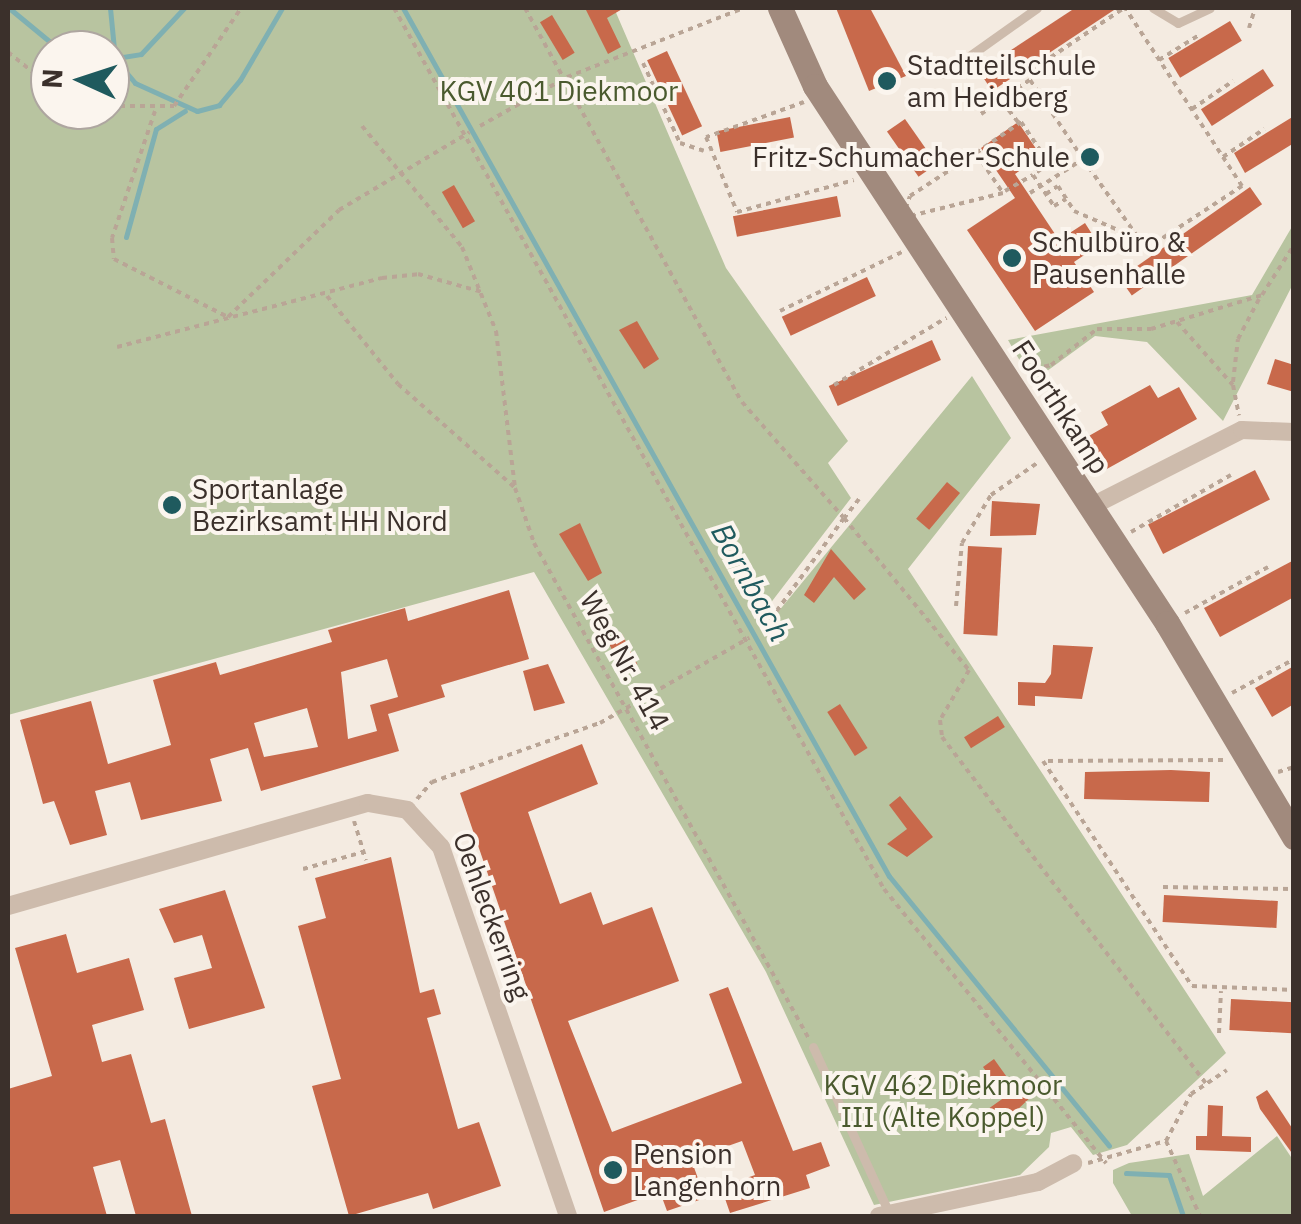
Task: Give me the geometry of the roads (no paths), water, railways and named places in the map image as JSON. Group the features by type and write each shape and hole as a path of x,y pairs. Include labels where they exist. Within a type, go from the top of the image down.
{"street":[{"name":"Foorthkamp","path":"780,8 822,96 1167,623 1243,745 1294,838"},
{"path":"1090,507 1242,430 1294,432"},
{"name":"Oehleckerring","path":"8,906 350,807 407,810 441,847 568,1216"},
{"path":"879,1216 1038,1182 1074,1162"}],"lane":[{"path":"944,74 1037,8"},
{"path":"1153,8 1178,23 1210,8"},
{"path":"813,1047 890,1215"}],"waterway":[{"path":"9,8 36,30"},
{"path":"110,8 115,59 135,83 197,111 219,105 240,80 282,8"},
{"path":"130,56 141,54 184,8"},
{"name":"Bornbach","path":"403,8 889,876 1109,1146"},
{"path":"126,237 156,129 185,111"},
{"name":"Bornbach","path":"1126,1173 1169,1175 1183,1216"}],"place":[{"name":"Stadtteilschule am Heidberg","path":"887,81"},
{"name":"Fritz-Schumacher-Schule","path":"1090,157"},
{"name":"Schulbüro & Pausenhalle","path":"1012,258"},
{"name":"Sportanlage Bezirksamt HH Nord","path":"172,505"},
{"name":"Pension Langenhorn","path":"613,1170"}],"park label":[{"name":"KGV 401 Diekmoor","path":"559,91"},
{"name":"KGV 462 Diekmoor III (Alte Koppel)","path":"943,1101"}]}
